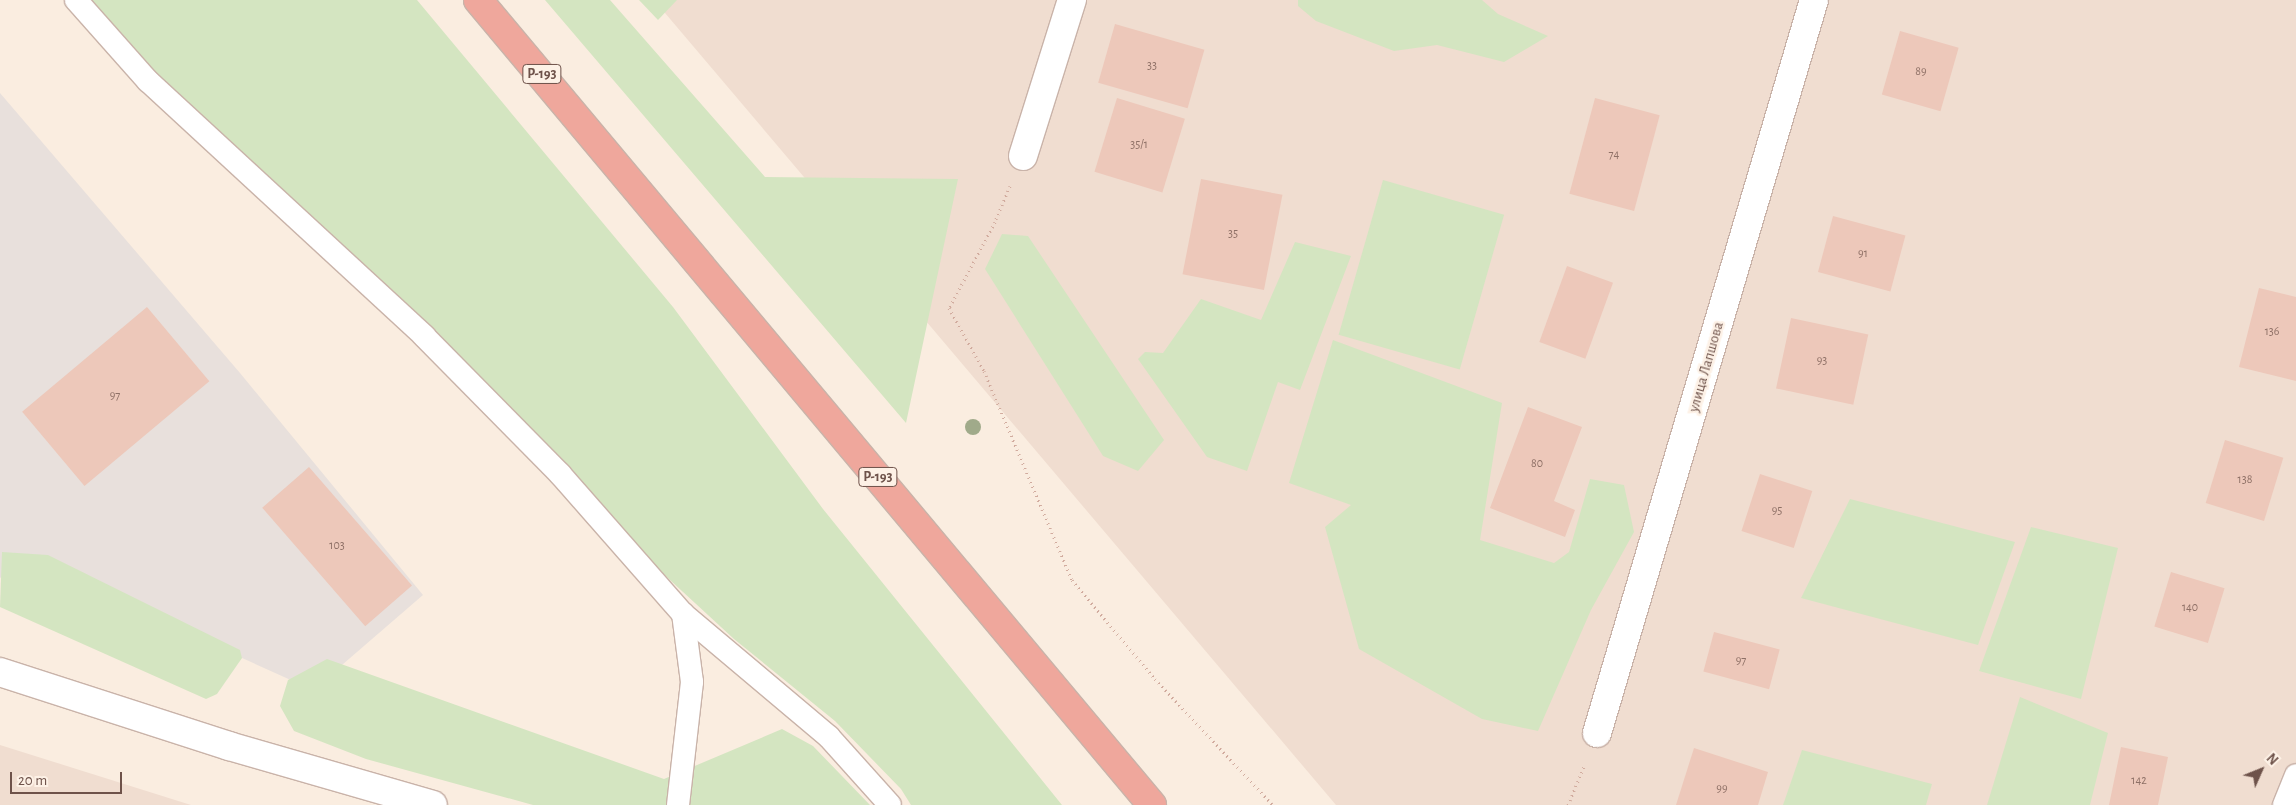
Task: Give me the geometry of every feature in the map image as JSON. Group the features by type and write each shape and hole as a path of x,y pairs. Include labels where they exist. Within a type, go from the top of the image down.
{"highway":[{"name":"Р-193","path":"478,0 1152,805"}],"street":[{"path":"1023,156 1072,0"},
{"name":"улица Лапшова","path":"1598,733 1814,0"},
{"path":"0,672 229,746 433,805"}],"lane":[{"path":"76,0 148,81 424,336 560,474 683,614 829,737 890,805"},
{"path":"678,805 692,682 683,614"},
{"path":"2284,805 2296,776"}],"path":[{"path":"1023,156 995,222 949,308 984,371 1072,580 1155,679 1273,805"},
{"path":"1568,805 1598,733"}],"shaded area":[{"path":"654,0 2296,0 2296,805 1336,805"},
{"path":"0,93 240,373 423,595 313,690 24,560 0,578"},
{"path":"0,745 191,805 0,805"}],"green space":[{"path":"88,0 417,0 673,307 823,509 1062,805 911,805 901,789 835,721 734,639 670,580 261,188"},
{"path":"545,0 610,0 765,177 958,179 906,423"},
{"path":"639,0 677,0 658,20"},
{"path":"1298,0 1482,0 1498,14 1548,36 1504,62 1437,45 1394,51 1316,21 1298,6"},
{"path":"1383,180 1504,215 1460,369 1339,335"},
{"path":"1002,234 1028,236 1164,440 1138,471 1103,456 985,269"},
{"path":"1295,242 1351,256 1300,390 1278,382 1247,471 1207,457 1138,359 1145,352 1163,353 1201,299 1261,320"},
{"path":"1333,340 1502,403 1480,540 1554,563 1569,552 1590,479 1624,485 1634,532 1591,610 1538,731 1482,719 1359,649 1325,527 1351,505 1289,483"},
{"path":"1850,499 2015,542 1978,645 1801,598"},
{"path":"2031,527 2118,548 2081,699 1979,671"},
{"path":"2,552 48,555 240,650 242,658 217,694 206,699 0,607"},
{"path":"327,659 664,779 782,729 813,746 870,805 533,805 366,759 294,731 280,706 288,680"},
{"path":"2020,697 2108,733 2090,805 1987,805"},
{"path":"1802,750 1932,784 1926,805 1783,805"}],"building":[{"path":"1115,24 1204,50 1188,108 1098,83"},
{"path":"1900,31 1959,48 1940,111 1882,94"},
{"path":"1117,98 1185,119 1162,192 1094,172"},
{"path":"1595,98 1660,115 1634,211 1569,194"},
{"path":"1201,179 1282,195 1264,290 1182,274"},
{"path":"1833,216 1905,235 1890,291 1818,272"},
{"path":"1567,266 1613,283 1585,359 1539,342"},
{"path":"2259,288 2296,297 2296,381 2239,367"},
{"path":"147,307 209,381 84,486 22,412"},
{"path":"1791,318 1868,334 1853,405 1776,388"},
{"path":"1528,407 1582,427 1554,501 1575,510 1565,537 1490,508"},
{"path":"2225,440 2283,458 2264,521 2206,503"},
{"path":"309,467 412,585 365,626 262,508"},
{"path":"1760,474 1812,491 1794,548 1741,531"},
{"path":"2171,572 2225,588 2208,643 2154,627"},
{"path":"1714,632 1780,650 1769,689 1703,672"},
{"path":"2121,747 2168,757 2158,805 2109,805"},
{"path":"1694,748 1768,772 1758,805 1676,805"}]}
